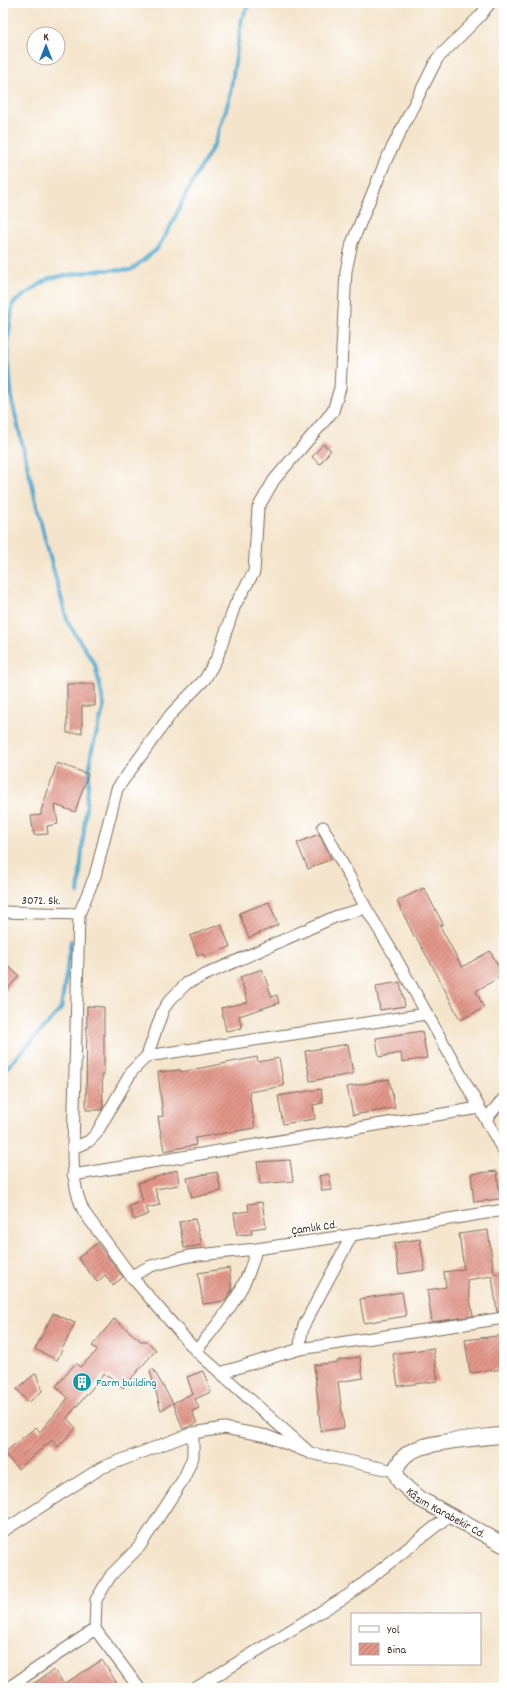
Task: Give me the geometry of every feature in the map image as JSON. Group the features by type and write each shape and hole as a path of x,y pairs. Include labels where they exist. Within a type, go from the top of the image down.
{"street":[{"path":"310,1453 196,1351 130,1276 84,1212 77,1195 73,1175 79,914 95,876 117,789 171,714 205,679 217,658 235,605 254,572 258,508 274,480 332,411 340,388 346,271 352,243 386,160 437,59 480,16 490,3"},
{"path":"323,827 366,908 393,953 504,1152"},
{"path":"73,1148 89,1141 96,1134 132,1071 147,1056 163,1010 173,996 187,983 337,916 366,908"},
{"name":"3072. Sk.","path":"3,912 79,914"},
{"path":"147,1056 426,1014"},
{"path":"486,1119 504,1098"},
{"path":"73,1175 479,1108"},
{"name":"Çamlık Cd.","path":"130,1276 151,1266 189,1256 256,1249 352,1235 504,1210"},
{"path":"300,1349 304,1325 352,1235"},
{"path":"196,1351 238,1297 248,1277 256,1249"},
{"path":"220,1373 300,1349 504,1318"},
{"path":"3,1531 101,1468 193,1433 224,1428 267,1436 310,1453 395,1471 403,1457 417,1449 431,1445 504,1434"},
{"path":"139,1688 95,1629 96,1600 111,1575 140,1546 184,1478 193,1457 193,1433"},
{"name":"Kâzım Karabekir Cd.","path":"395,1471 400,1482 418,1498 504,1546"},
{"path":"196,1688 350,1594 450,1515"},
{"path":"8,1688 95,1629"}],"building":[{"path":"323,444 331,450 320,464 312,457"},
{"path":"67,684 95,684 95,706 82,706 82,733 67,733"},
{"path":"57,763 88,774 75,812 55,805 58,824 47,826 48,834 34,835 31,816 41,815"},
{"path":"319,834 331,859 308,869 297,843"},
{"path":"424,888 443,924 440,926 462,967 490,951 503,975 476,991 484,1008 460,1020 437,974 416,937 415,938 397,901"},
{"path":"269,902 278,925 249,938 239,913"},
{"path":"221,924 230,947 205,957 203,954 198,956 190,936"},
{"path":"3,961 19,976 3,994"},
{"path":"262,969 272,997 277,995 279,1003 239,1016 242,1028 226,1031 221,1008 248,1002 240,977"},
{"path":"400,982 405,1006 380,1010 376,986"},
{"path":"87,1006 104,1007 104,1074 102,1074 102,1110 86,1110"},
{"path":"422,1031 427,1058 402,1062 401,1053 379,1057 376,1038"},
{"path":"348,1044 353,1074 310,1081 305,1051"},
{"path":"257,1057 258,1062 279,1058 284,1086 249,1092 255,1128 195,1138 196,1145 164,1151 158,1117 163,1116 158,1072 181,1070 181,1072"},
{"path":"389,1079 395,1108 353,1115 347,1087"},
{"path":"321,1089 323,1103 313,1105 315,1119 283,1124 278,1096"},
{"path":"290,1160 293,1181 260,1184 257,1162"},
{"path":"177,1170 179,1185 155,1189 160,1205 146,1208 149,1214 134,1220 129,1206 143,1201 138,1183"},
{"path":"497,1171 500,1199 474,1202 471,1174"},
{"path":"217,1172 221,1191 192,1198 187,1178"},
{"path":"329,1174 332,1190 322,1191 319,1176"},
{"path":"262,1202 266,1227 251,1229 252,1234 237,1235 234,1213 249,1211 248,1204"},
{"path":"195,1219 202,1245 184,1248 179,1222"},
{"path":"488,1230 494,1274 504,1273 504,1311 497,1312 492,1276 467,1280 473,1316 432,1322 427,1290 446,1287 444,1272 464,1269 459,1234"},
{"path":"420,1239 425,1270 399,1274 394,1243"},
{"path":"97,1243 123,1277 113,1285 105,1275 97,1282 78,1258"},
{"path":"229,1268 232,1290 225,1301 203,1304 198,1273"},
{"path":"402,1292 406,1316 364,1323 360,1299"},
{"path":"53,1313 75,1323 57,1360 35,1349"},
{"path":"114,1319 141,1341 147,1341 156,1350 123,1388 109,1376 107,1377 104,1374 67,1418 76,1428 58,1447 52,1440 18,1469 4,1453 36,1427 40,1432 68,1398 56,1386 76,1363 80,1367 98,1350 92,1346"},
{"path":"504,1335 504,1369 470,1373 465,1340"},
{"path":"433,1348 438,1381 398,1386 393,1354"},
{"path":"360,1357 363,1378 338,1382 344,1428 321,1431 314,1365"},
{"path":"153,1369 173,1403 161,1410 150,1371"},
{"path":"203,1371 211,1392 195,1399 199,1408 192,1411 197,1423 183,1429 173,1403 192,1393 187,1377"},
{"path":"36,1373 42,1391 28,1403 17,1389"},
{"path":"102,1660 120,1688 27,1688 54,1670 64,1684"}],"waterway":[{"path":"78,894 91,754 104,706 95,664 68,623 44,535 12,401 7,345 13,303 49,278 101,270 131,270 157,249 173,222 185,195 215,143 229,100 242,18 250,3"},
{"path":"3,1072 61,1009 71,941"}],"place":[{"name":"Farm building","path":"82,1382"}]}
